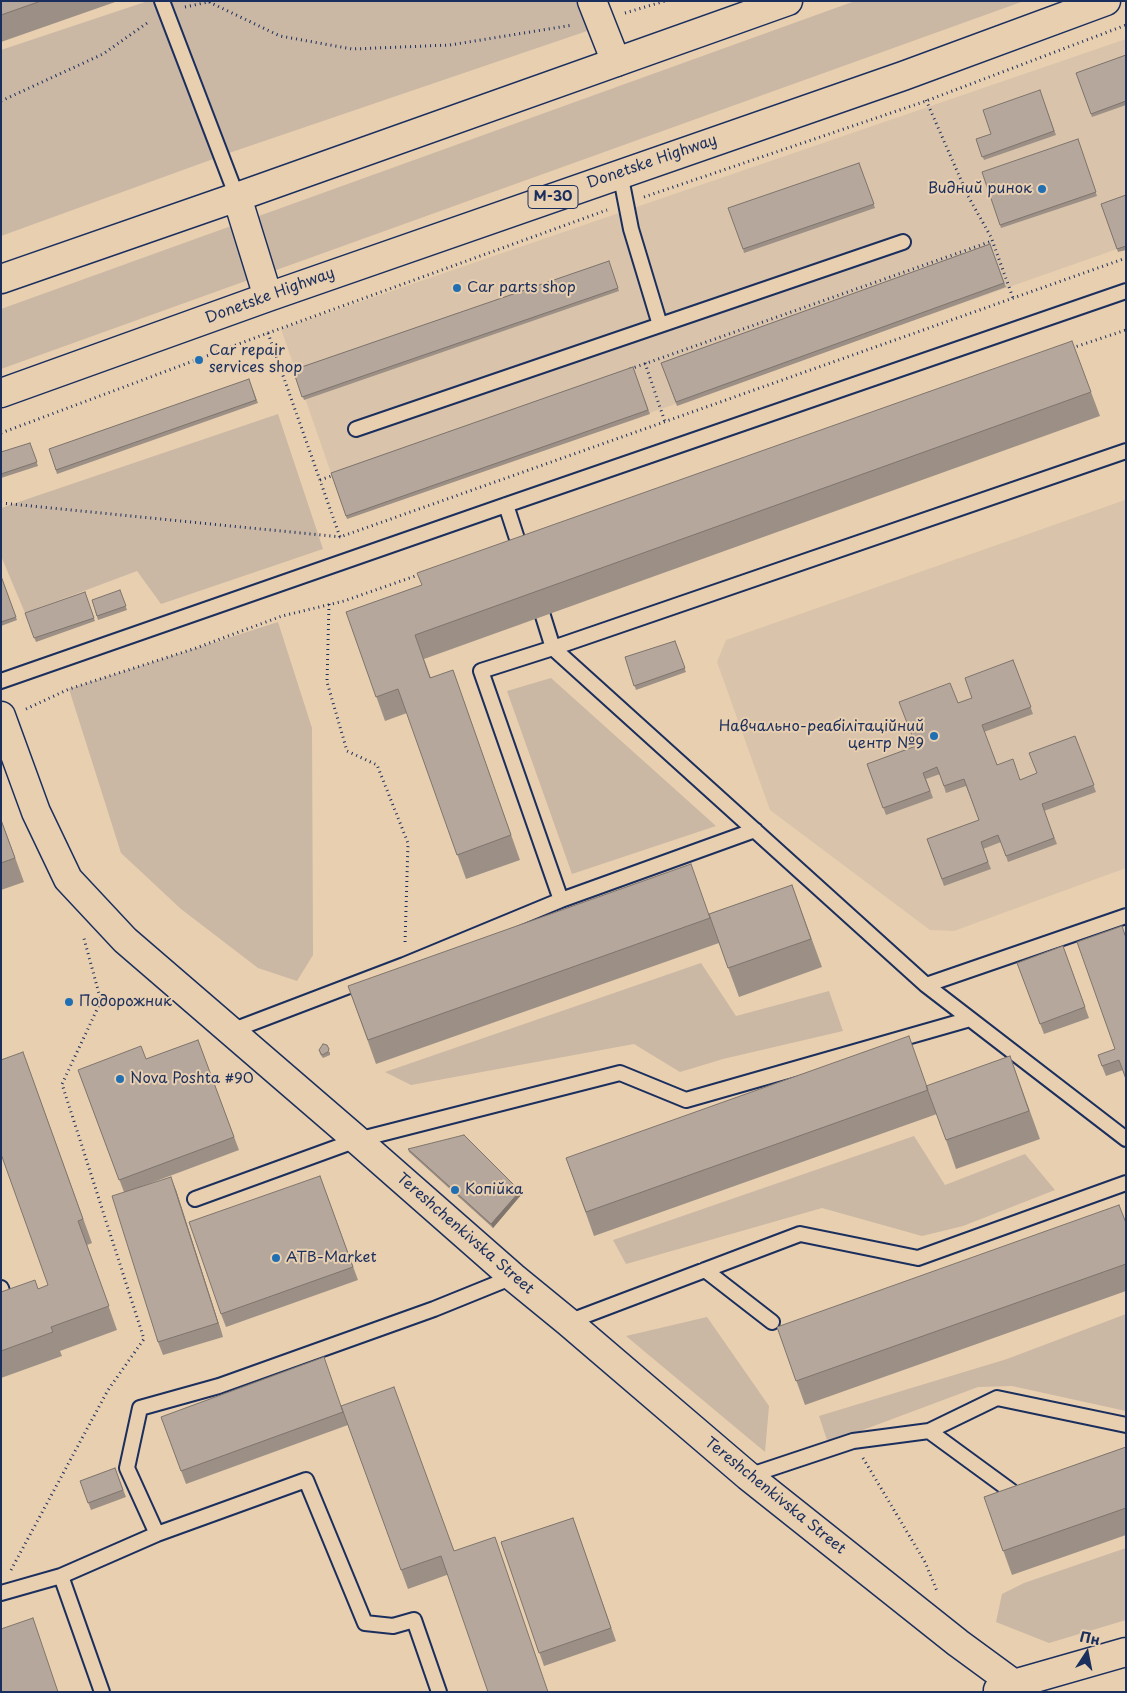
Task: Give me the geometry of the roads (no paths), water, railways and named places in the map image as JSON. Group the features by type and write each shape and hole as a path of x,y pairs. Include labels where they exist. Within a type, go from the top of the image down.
{"main road":[{"path":"1,278 237,197 788,1"},
{"name":"Donetske Highway","path":"1,393 620,173 902,76 1106,1"},
{"path":"598,8 616,62"},
{"path":"237,197 268,297"},
{"name":"Tereshchenkivska Street","path":"2,718 36,812 68,878 124,940 513,1277 748,1476 958,1643 1004,1688"},
{"path":"1004,1688 1126,1652"}],"lane":[{"path":"164,6 237,197"},
{"path":"620,173 631,229 660,325"},
{"path":"356,429 904,242"},
{"path":"1,681 1126,290"},
{"path":"561,900 481,671 1126,452"},
{"path":"506,504 524,562"},
{"path":"543,616 553,648 926,984 1126,1139"},
{"path":"231,1031 404,965 561,900 755,830"},
{"path":"926,984 1126,916"},
{"path":"195,1199 357,1140 620,1073 686,1100 970,1019"},
{"path":"568,1322 800,1234 918,1258 1126,1183"},
{"path":"706,1270 772,1322"},
{"path":"157,1534 127,1468 140,1408 219,1386 434,1309 513,1277"},
{"path":"1,1288 4,1297 1,1298"},
{"path":"748,1476 853,1441 929,1431 997,1398 1126,1425"},
{"path":"929,1431 1011,1491"},
{"path":"1,1593 61,1576 157,1534 306,1480 365,1623 393,1626 414,1620 439,1692"},
{"path":"61,1576 102,1692"}],"place":[{"name":"Видний ринок","path":"1042,189"},
{"name":"Car parts shop","path":"457,288"},
{"name":"Car repair services shop","path":"199,360"},
{"name":"Навчально-реабілітаційний центр №9","path":"934,736"},
{"name":"Подорожник","path":"69,1002"},
{"name":"Nova Poshta #90","path":"120,1079"},
{"name":"Копійка","path":"455,1190"},
{"name":"ATB-Market","path":"276,1258"}]}
